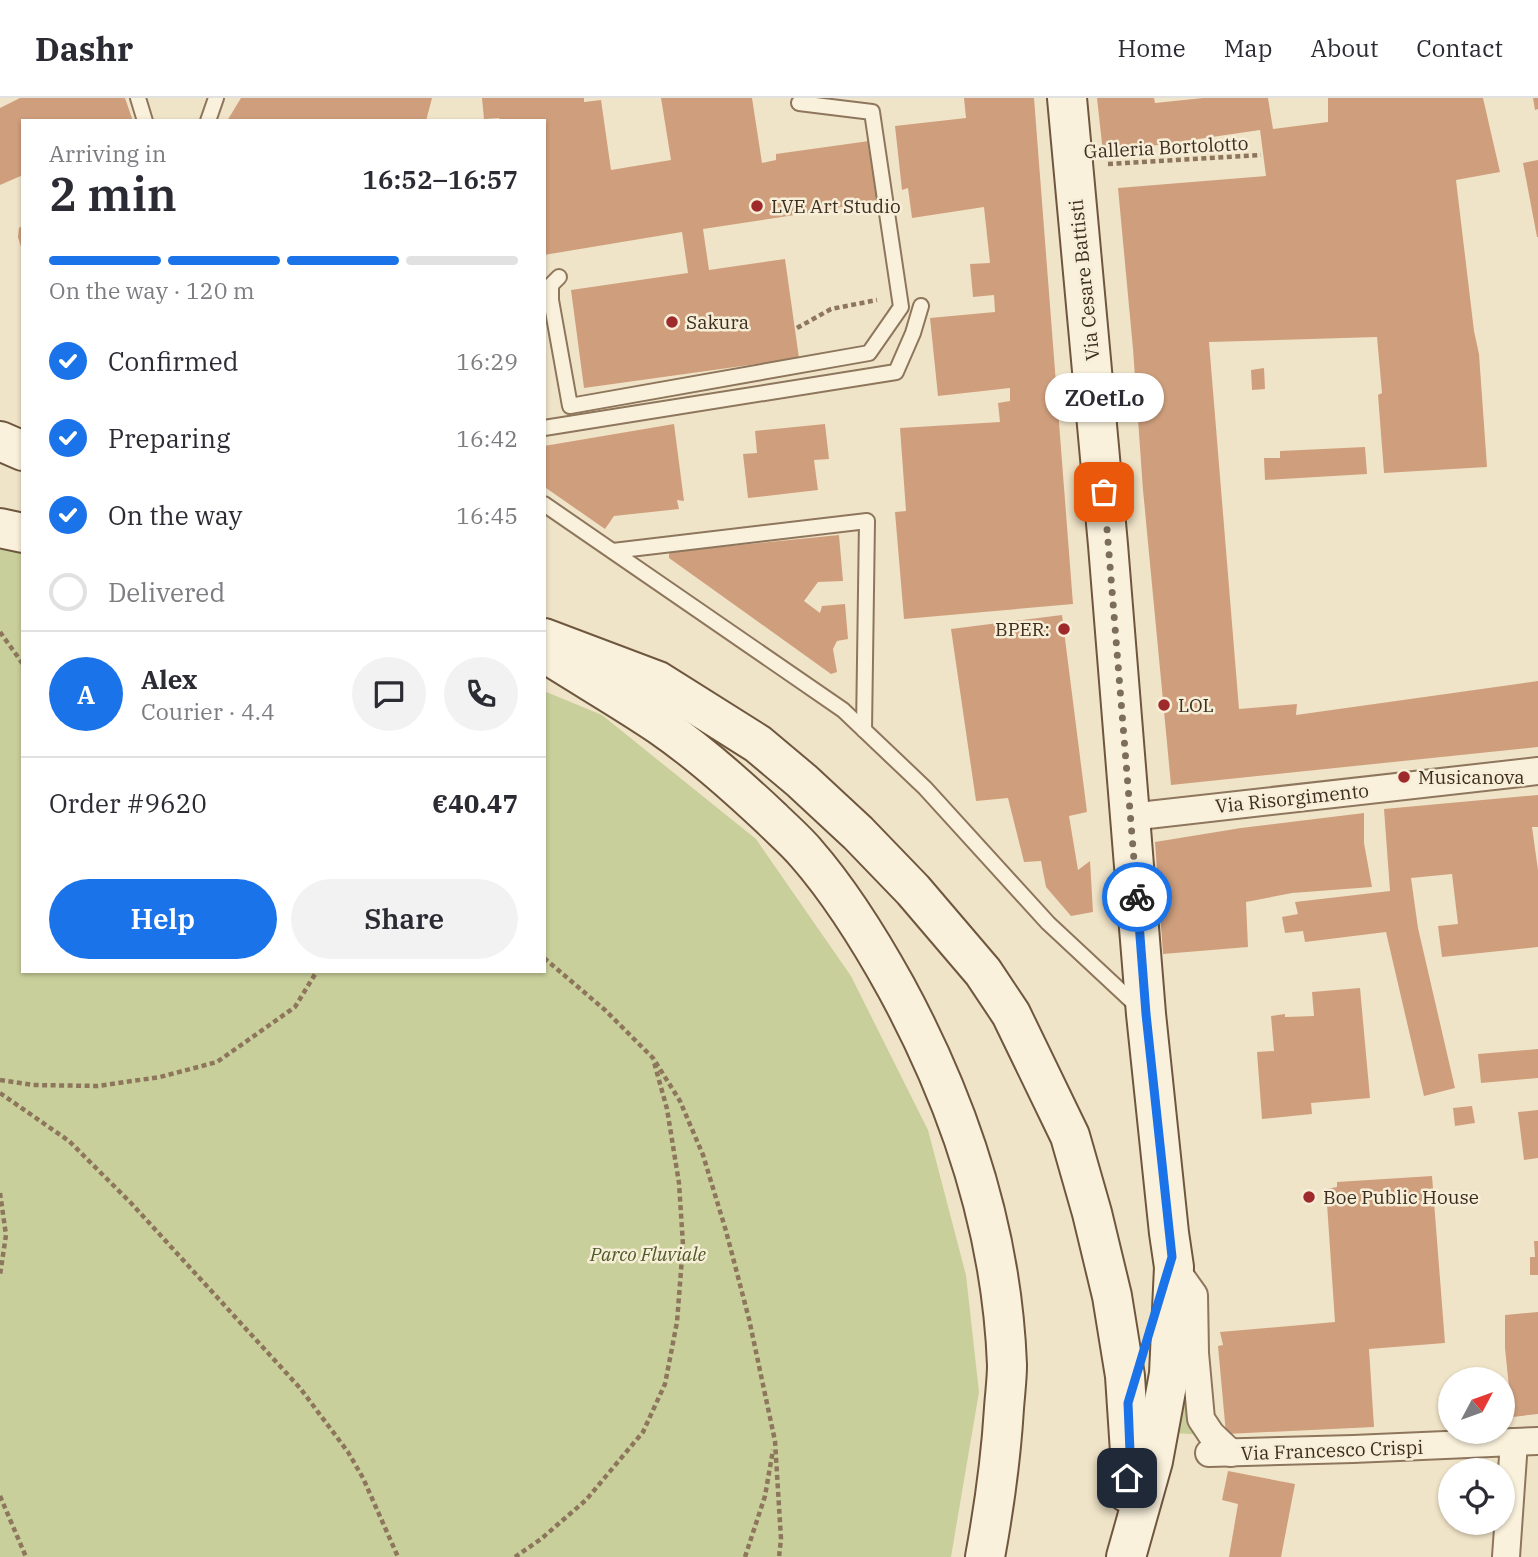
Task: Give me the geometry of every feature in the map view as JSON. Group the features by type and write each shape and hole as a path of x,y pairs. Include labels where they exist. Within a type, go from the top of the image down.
{"main road":[{"name":"Via Cesare Battisti","path":"1067,98 1105,505 1146,1014 1173,1262 1169,1374 1153,1461 1126,1557"},
{"path":"0,441 21,450"},
{"path":"0,528 21,533"},
{"path":"546,639 658,681 758,744 858,833 913,890 983,972 1011,1014 1070,1136 1112,1296 1128,1403 1130,1452 1118,1557"},
{"path":"546,651 662,726 709,762 806,852 849,909 914,1020 940,1076 967,1148 988,1222 1000,1295 1007,1366 1003,1436 985,1557"},
{"name":"Via Cesare Battisti","path":"1128,1403 1173,1262"}],"street":[{"name":"Via Risorgimento","path":"1130,817 1538,771"},
{"name":"Via Cesare Battisti","path":"1173,1262 1194,1295 1195,1353 1201,1419 1220,1453"},
{"name":"Via Francesco Crispi","path":"1220,1453 1526,1442"},
{"path":"1506,1557 1526,1442"}],"lane":[{"path":"138,98 144,119"},
{"path":"209,119 216,98"},
{"path":"559,277 551,285 551,300 570,406 869,353 901,307 872,112 799,103"},
{"path":"546,428 896,372 921,306"},
{"path":"546,505 842,710 925,788 1048,923 1146,1014"},
{"path":"613,551 867,521 864,730"}],"path":[{"name":"Galleria Bortolotto","path":"1073,166 1261,155"},
{"path":"797,328 831,309 881,299 901,307"},
{"path":"0,632 21,661"},
{"path":"546,960 605,1010 653,1058 680,1101 703,1155 749,1319 775,1441 781,1539 779,1557"},
{"path":"0,1080 33,1085 99,1086 160,1077 218,1062 295,1007 316,973"},
{"path":"515,1557 541,1539 586,1500 643,1432 664,1384 677,1322 683,1245 679,1183 667,1109 653,1058"},
{"path":"0,1093 69,1141 131,1203 300,1388 348,1451 398,1557"},
{"path":"0,1193 6,1235 0,1275"},
{"path":"745,1557 765,1496 775,1441"},
{"path":"0,1496 26,1557"}],"green space":[{"name":"Parco Fluviale","path":"0,546 21,551 21,973 546,973 546,692 602,715 756,839 851,976 928,1130 966,1275 979,1392 951,1557 0,1557"},
{"path":"1188,1366 1187,1403 1192,1417 1204,1435 1175,1433"}],"building":[{"path":"20,98 125,98 132,119 21,119 21,176 0,185 0,108"},
{"path":"241,98 432,98 427,119 228,119"},
{"path":"482,98 584,98 584,102 601,100 611,170 671,160 661,98 752,98 762,163 776,160 776,154 869,141 881,199 703,229 709,270 785,259 799,358 584,388 571,290 688,273 682,232 546,255 546,119 484,119"},
{"path":"964,98 1034,98 1073,604 904,619 895,512 906,511 900,428 1000,422 998,403 1010,401 1010,388 938,396 930,318 995,312 994,295 973,297 970,264 990,263 984,207 912,218 908,188 902,190 895,126 966,118"},
{"path":"1097,98 1154,98 1155,103 1203,98 1268,98 1273,129 1328,122 1328,98 1483,98 1500,172 1456,180 1479,354 1487,467 1384,473 1378,395 1382,393 1377,337 1209,342 1239,709 1297,704 1296,715 1538,681 1538,747 1171,785 1118,188 1266,176 1260,130 1103,153"},
{"path":"1533,98 1538,98 1538,109 1535,110"},
{"path":"1538,160 1538,237 1537,237 1523,163"},
{"path":"21,226 21,247 18,237"},
{"path":"1264,368 1265,389 1252,390 1251,370"},
{"path":"674,424 684,501 677,500 679,509 614,516 605,529 546,488 546,446"},
{"path":"825,424 829,459 814,460 818,490 748,498 743,454 757,453 755,431"},
{"path":"1365,447 1367,474 1265,480 1264,458 1280,458 1280,451"},
{"path":"839,535 843,581 818,582 804,601 820,613 822,606 845,604 848,639 837,641 833,649 837,672 831,674 669,558 669,552"},
{"path":"1062,615 1087,812 1069,816 1078,870 1090,861 1093,912 1071,916 1046,887 1041,861 1024,862 1008,798 976,801 951,629"},
{"path":"1538,795 1538,827 1532,827 1538,870 1538,947 1442,957 1438,926 1458,924 1452,874 1411,878 1418,928 1455,1088 1424,1096 1386,932 1305,942 1303,931 1285,933 1282,917 1298,914 1295,902 1390,891 1384,809"},
{"path":"1364,813 1364,843 1372,887 1292,893 1246,902 1248,947 1163,954 1155,842"},
{"path":"1360,988 1370,1098 1311,1103 1312,1114 1262,1119 1257,1052 1274,1051 1271,1016 1314,1016 1312,992"},
{"path":"1538,1049 1538,1078 1481,1083 1478,1054"},
{"path":"1472,1106 1475,1123 1455,1126 1453,1108"},
{"path":"1538,1110 1538,1158 1524,1160 1518,1112"},
{"path":"1432,1176 1445,1343 1369,1349 1374,1427 1226,1434 1218,1346 1223,1345 1220,1332 1335,1322 1326,1189 1337,1187 1337,1182"},
{"path":"1534,1241 1538,1241 1538,1275 1530,1275 1530,1257 1535,1257"},
{"path":"1538,1312 1538,1414 1516,1417 1516,1367 1507,1367 1505,1315"},
{"path":"1228,1471 1295,1484 1281,1557 1229,1557 1238,1504 1222,1500"}],"way so far":[{"path":"1104,492 1137,897"}],"place":[{"name":"LVE Art Studio","path":"757,206"},
{"name":"Sakura","path":"672,322"},
{"name":"ZOetLo","path":"1104,492"},
{"name":"BPER:","path":"1064,629"},
{"name":"LOL","path":"1164,705"},
{"name":"Musicanova","path":"1404,777"},
{"name":"Boe Public House","path":"1309,1197"}],"route":[{"path":"1127,1478 1130,1452 1128,1403 1172,1257 1146,1014 1137,897"}]}
